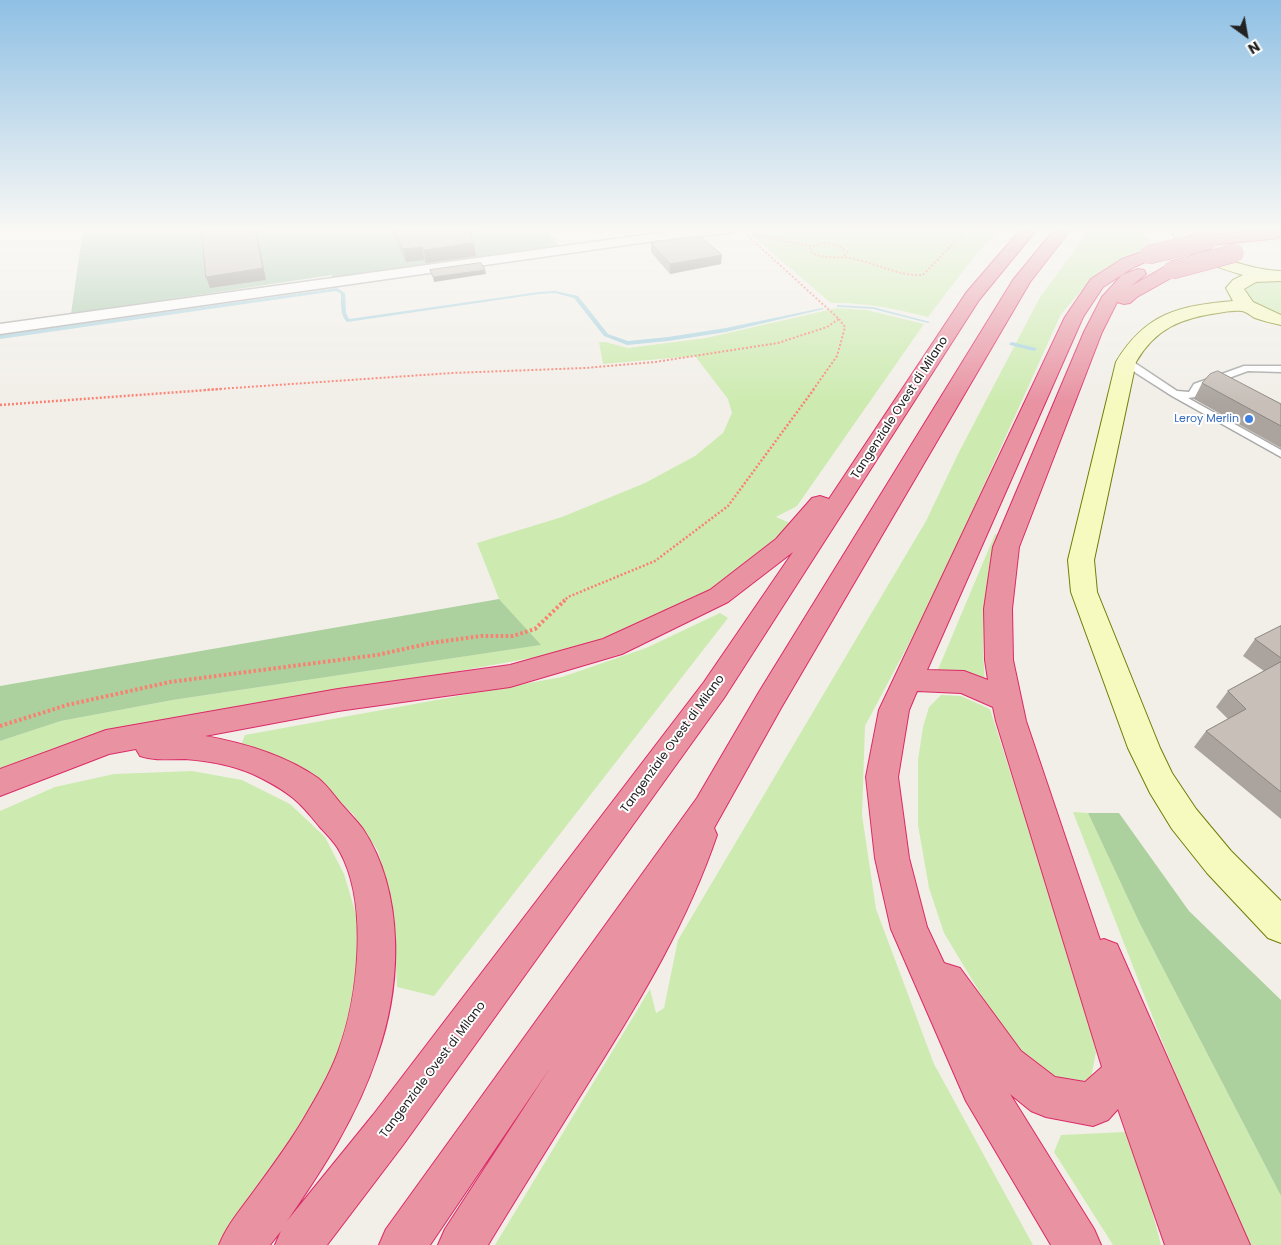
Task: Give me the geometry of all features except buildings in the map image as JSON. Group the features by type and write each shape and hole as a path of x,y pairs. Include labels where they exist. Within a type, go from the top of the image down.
{"highway":[{"name":"Tangenziale Ovest di Milano","path":"298,1245 388,1130 714,690 980,287"},
{"path":"402,1245 709,808 770,700 1018,287"},
{"path":"1078,1245 1031,1171 981,1086 908,929 892,858 882,777 894,710 1074,317 1094,287"},
{"path":"1137,287 1101,320 1093,332 1006,547 998,609 999,660 1011,721 1125,1076 1148,1130 1188,1245"},
{"path":"0,783 106,742 338,700 510,676 612,647 719,596 785,545 839,480 884,434"},
{"path":"908,680 964,682 1007,700"},
{"path":"35,769 120,748 177,745 225,751 267,764 310,791 354,844 372,892 378,948 373,1003 352,1073 325,1127 295,1174 242,1245"},
{"path":"461,1245 638,969 664,923 689,869 709,808"},
{"path":"1042,813 1227,1245"},
{"path":"908,929 1006,1066 1046,1096 1093,1106 1111,1086 1125,1076"},
{"path":"1031,1171 1066,1245"}],"street":[{"path":"0,329 298,287"},
{"path":"1234,287 1281,320"},
{"path":"1246,287 1243,293 1210,308 1189,312 1169,319 1139,339 1126,360 1081,560 1084,592 1144,748 1161,783 1184,819 1218,862 1281,926"}],"lane":[{"path":"1126,360 1139,371 1175,394 1281,454"},
{"path":"1175,394 1192,395 1197,386 1247,368 1281,369"}],"path":[{"path":"0,726 67,705 170,682 377,655 431,643 481,636 514,636 535,629 568,597 655,561 728,506 837,356 845,327 839,318 805,287"},
{"path":"0,405 417,375 636,365 708,356 778,342 827,328 835,324 839,318"}],"green space":[{"path":"75,287 251,287 71,314"},
{"path":"812,287 951,287 928,317 868,305 831,303"},
{"path":"1047,287 1085,287 1061,314 933,598 865,726 862,815 876,909 934,1064 1033,1245 495,1245 650,989 656,1013 664,1008 678,940 926,521 958,454 1040,297"},
{"path":"1248,287 1281,287 1281,316 1254,303 1246,289"},
{"path":"837,308 867,310 924,324 797,506 776,517 790,523 767,548 739,570 714,588 687,603 631,628 543,656 180,721 54,748 0,770 0,741 61,721 173,700 540,645 499,599 477,543 562,517 645,483 695,456 723,433 732,413 728,399 695,356 603,364 599,342 628,348 706,338"},
{"path":"995,534 999,536 984,605 983,651 985,683 937,672"},
{"path":"499,599 541,645 173,700 61,721 0,741 0,686"},
{"path":"720,613 728,618 434,996 397,987 393,911 378,851 353,814 311,775 240,747 245,735 562,677 646,648"},
{"path":"941,695 961,696 990,709 1084,1002 1096,1052 1091,1078 1061,1090 1039,1079 1007,1038 944,933 929,888 918,825 918,760 923,727 929,707"},
{"path":"192,771 242,780 290,804 325,837 344,874 358,921 357,984 340,1052 289,1153 221,1245 0,1245 0,811 55,787 114,774"},
{"path":"1073,812 1088,813 1139,922 1281,1196 1281,1245 1247,1245 1160,1036"},
{"path":"1088,813 1119,813 1189,911 1281,1000 1281,1196 1139,922"},
{"path":"1125,1132 1150,1203 1161,1245 1113,1245 1054,1152 1061,1135"}],"waterway":[{"path":"0,337 337,289 343,293 344,313 347,321 555,292 576,297 606,335 627,343 726,330 822,309"},
{"path":"839,306 873,308 928,322"},
{"path":"1012,344 1034,349"}],"place":[{"name":"Leroy Merlin","path":"1249,419"}]}
